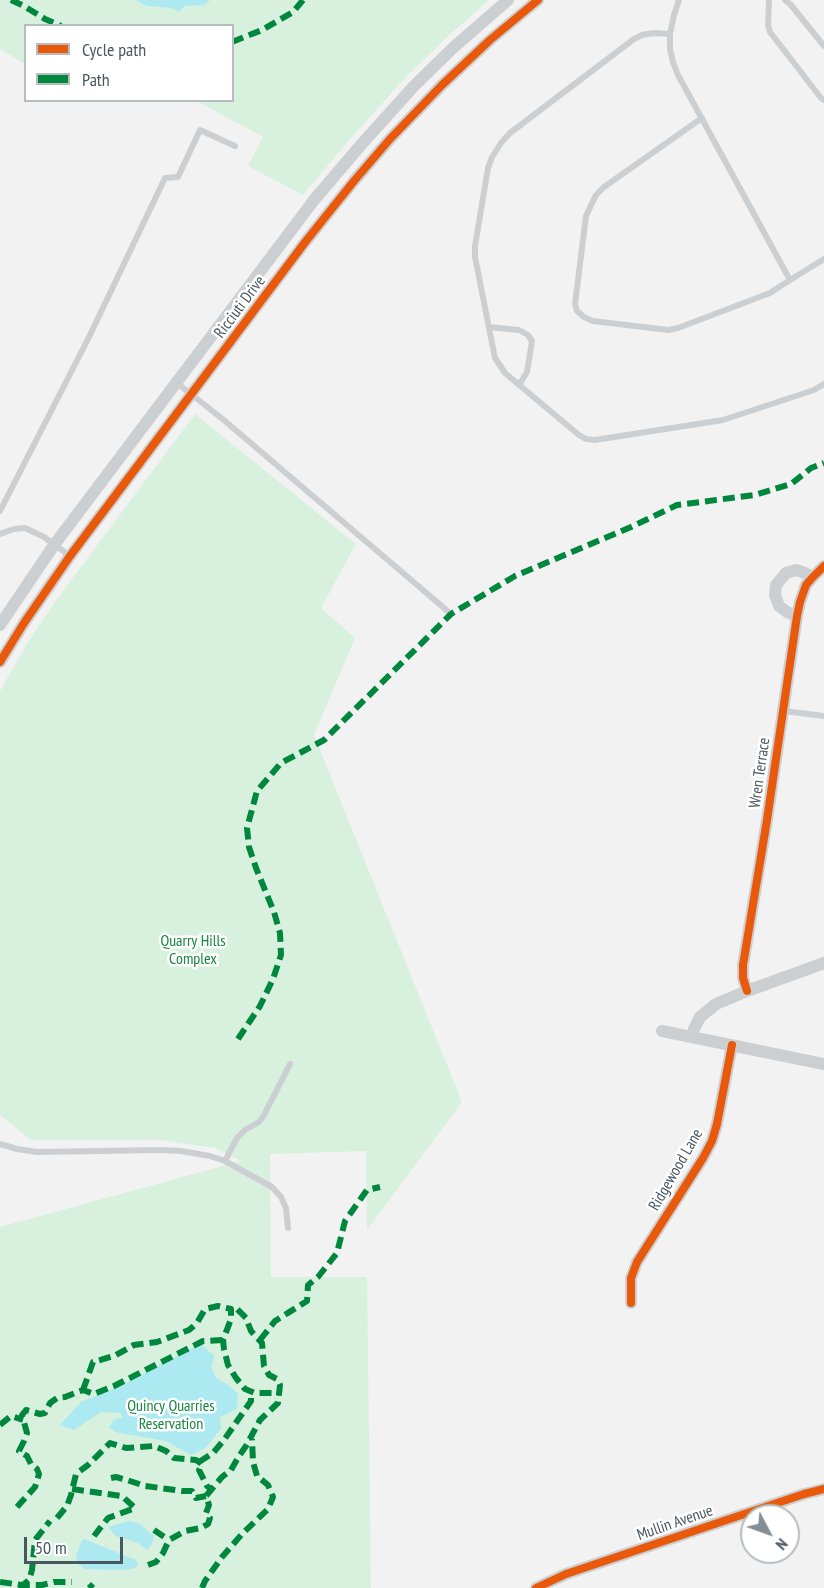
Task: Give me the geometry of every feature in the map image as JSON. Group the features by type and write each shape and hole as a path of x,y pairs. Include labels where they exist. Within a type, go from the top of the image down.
{"street":[{"name":"Ricciuti Drive","path":"0,625 54,545 301,217 360,146 427,73 468,33 508,0"},
{"name":"Ricciuti Drive","path":"0,662 70,556 319,225 416,111 457,70 538,0"},
{"name":"Wren Terrace","path":"747,991 743,978 743,965 797,616 802,594 812,578 824,566"},
{"path":"797,616 779,606 775,595 776,585 786,573 796,570 812,578"},
{"path":"692,1037 696,1023 716,1004 824,963"},
{"path":"662,1031 824,1064"},
{"name":"Ridgewood Lane","path":"631,1303 631,1278 637,1262 712,1141 732,1045"},
{"name":"Mullin Avenue","path":"536,1588 566,1574 824,1489"}],"lane":[{"path":"769,0 768,25 771,32 824,100"},
{"path":"785,0 824,46"},
{"path":"678,2 670,34 670,49 678,75 790,280"},
{"path":"670,34 654,33 634,39 510,133 492,157 488,168 475,257 495,358 505,373 579,435 595,440 723,420 814,390 824,384"},
{"path":"702,118 596,195 586,216 575,304 578,311 593,321 668,330 678,328 770,293 824,259"},
{"path":"0,511 90,337 165,178 178,177 200,130 235,146"},
{"path":"489,327 519,330 528,335 532,341 527,372 519,385"},
{"path":"176,382 225,420 451,615"},
{"path":"0,534 25,528 37,533 70,556"},
{"path":"783,710 824,716"},
{"path":"225,1161 237,1138 263,1117 290,1064"},
{"path":"0,1144 37,1152 181,1151 201,1154 225,1161 267,1183 276,1191 286,1208 288,1228"}],"green space":[{"path":"0,0 489,0 405,78 303,195 248,166 263,137 199,102 234,102 234,24 24,24 24,63 0,49"},
{"name":"Quarry Hills Complex","path":"195,414 356,544 321,608 355,638 314,735 462,1102 367,1230 366,1151 270,1154 271,1277 367,1277 371,1588 0,1588 0,1227 241,1161 215,1148 161,1140 31,1140 0,1115 0,691 26,645 57,599"}],"water":[{"path":"136,0 210,0 204,5 185,6 178,12 175,9 147,6"},
{"path":"200,1344 215,1356 211,1367 216,1378 238,1394 237,1409 220,1417 221,1429 205,1448 191,1455 166,1441 115,1432 109,1427 114,1420 123,1417 120,1413 101,1412 74,1430 60,1425 81,1402 116,1388"},
{"path":"129,1521 138,1523 154,1536 147,1550 138,1543 116,1536 108,1527"},
{"path":"84,1539 136,1560 138,1564 135,1568 123,1570 85,1569 78,1564 76,1557"}],"marked path":[{"path":"11,0 56,24"},
{"path":"234,41 262,30 293,12 303,0"},
{"path":"238,1039 260,1006 281,955 280,933 249,847 247,828 257,791 281,763 324,740 451,614 515,576 677,505 755,495 791,484 811,468 824,463"},
{"path":"260,1340 275,1321 307,1301 308,1285 318,1277 337,1253 345,1221 367,1190 380,1187"},
{"path":"83,1390 93,1362 114,1356 134,1345 157,1342 189,1330 197,1323 205,1309 218,1306 231,1309 231,1319 223,1340 228,1365 236,1378 245,1389 255,1393 279,1393"},
{"path":"148,1565 156,1562 169,1540 185,1531 208,1524 210,1518 206,1513 209,1505 206,1496 231,1470 260,1420 278,1403 280,1385 277,1379 269,1375 264,1366 262,1343 251,1331 246,1318 237,1309 231,1309"},
{"path":"17,1507 35,1487 39,1474 27,1456 19,1451 27,1433 22,1415 26,1410 45,1413 50,1403 57,1398 83,1390 94,1394 203,1341 223,1340"},
{"path":"199,1462 213,1453 224,1440 251,1401 251,1391"},
{"path":"0,1425 11,1416 23,1420"},
{"path":"202,1588 222,1557 268,1509 273,1497 268,1485 257,1476 253,1462 252,1439"},
{"path":"57,1518 67,1506 76,1474 110,1443 126,1448 154,1446 166,1451 174,1458 196,1460 202,1464 199,1470 207,1486 212,1490"},
{"path":"111,1478 116,1477 145,1486 192,1491 196,1498 206,1496"},
{"path":"72,1489 122,1496 135,1508 108,1518 94,1536"},
{"path":"19,1588 29,1580 35,1540 50,1521"},
{"path":"154,1530 169,1540"},
{"path":"0,1582 22,1585 72,1582"},
{"path":"89,1584 93,1588"}],"cycle path":[{"path":"0,662 70,556 306,241 354,181 390,139 442,85 490,40 538,0"},
{"path":"747,991 743,978 743,965 797,616 806,585 824,566"},
{"path":"631,1303 631,1278 637,1262 712,1141 732,1045"},
{"path":"536,1588 566,1574 824,1489"}],"park label":[{"name":"Quincy Quarries Reservation","path":"171,1415"}]}
